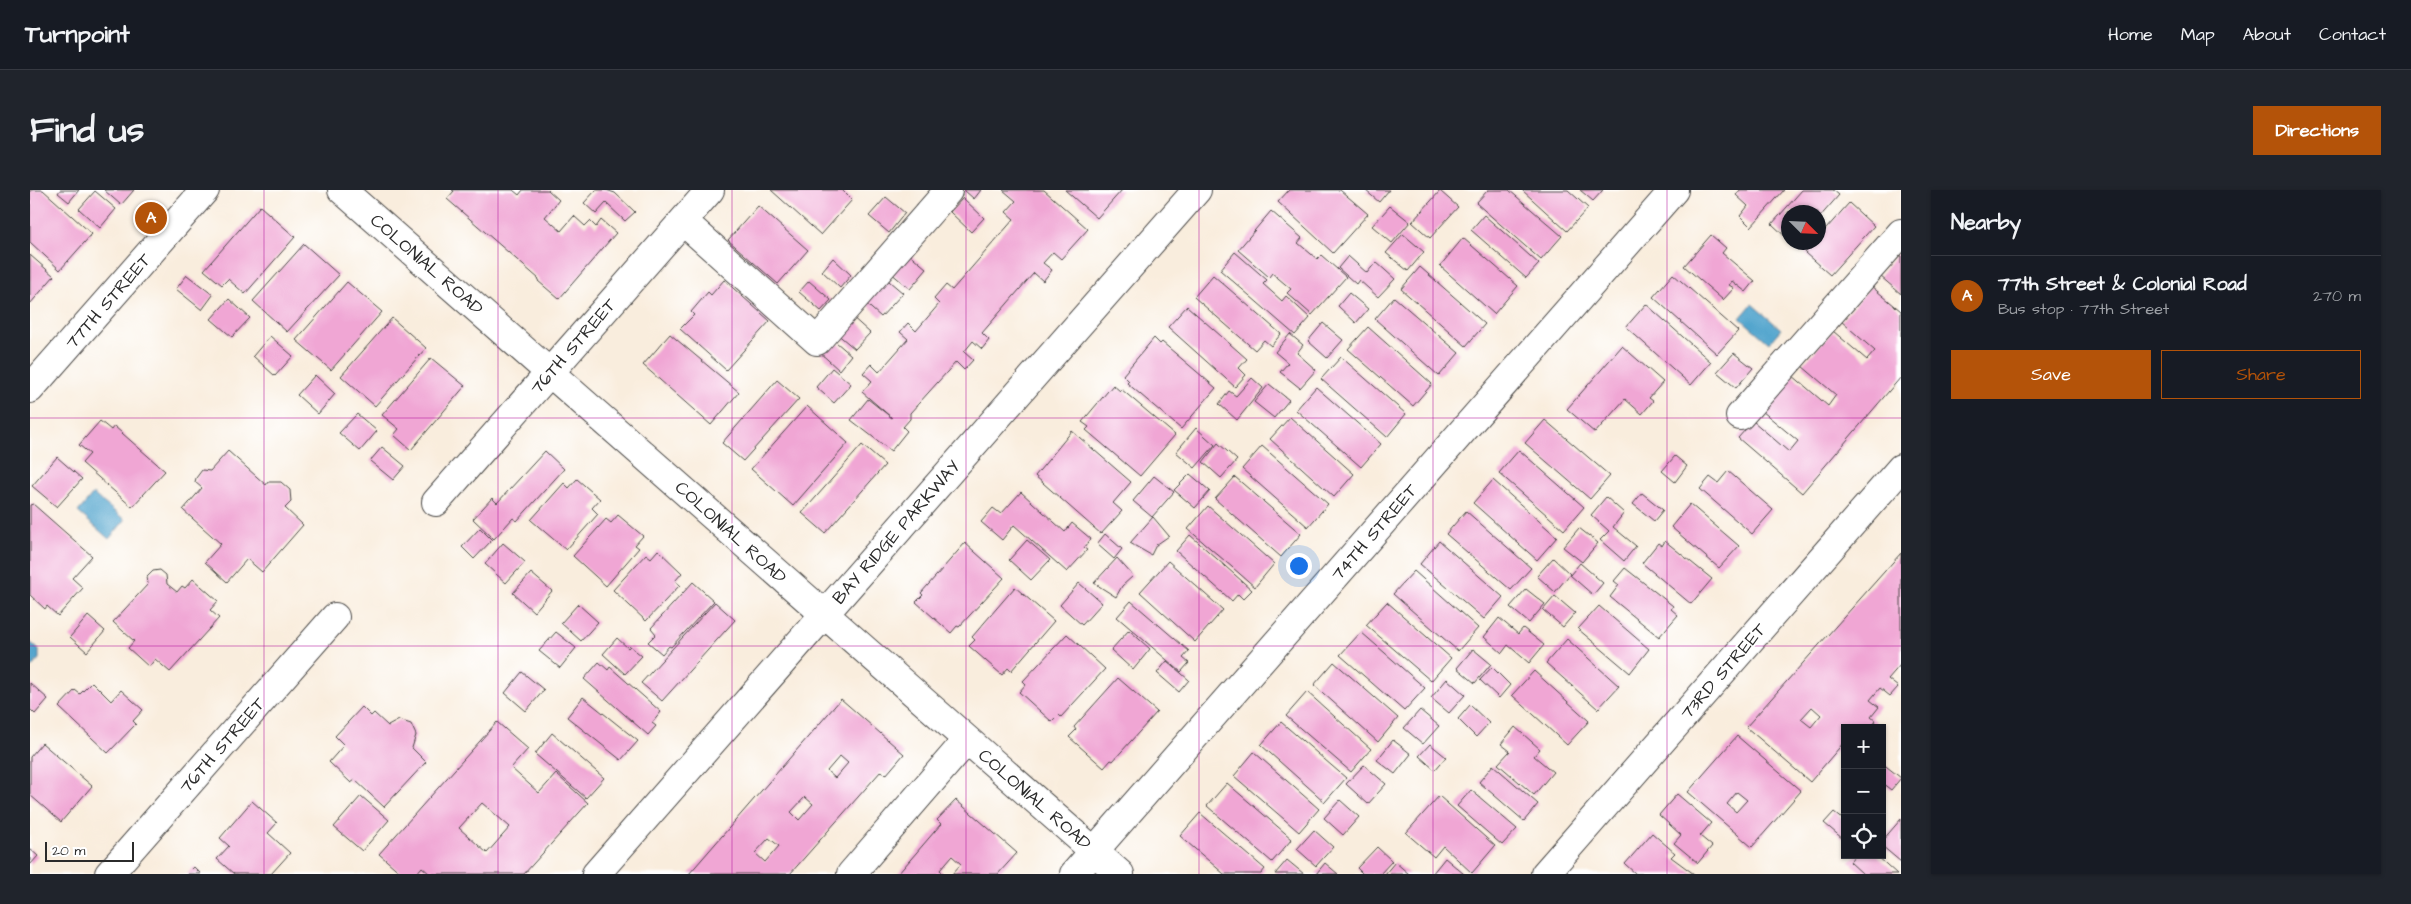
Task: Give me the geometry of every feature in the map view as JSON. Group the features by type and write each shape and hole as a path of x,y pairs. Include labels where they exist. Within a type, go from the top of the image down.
{"street":[{"name":"77TH STREET","path":"30,389 205,190"},
{"name":"COLONIAL ROAD","path":"342,190 1120,874"},
{"name":"76TH STREET","path":"436,502 710,190"},
{"name":"BAY RIDGE PARKWAY","path":"596,874 1197,190"},
{"name":"74TH STREET","path":"1074,874 1674,190"},
{"path":"683,221 817,341 948,191"},
{"path":"1740,416 1901,233"},
{"name":"73RD STREET","path":"1545,874 1901,468"},
{"name":"76TH STREET","path":"109,874 335,617"},
{"path":"851,874 967,740"}],"water":[{"path":"1752,304 1781,329 1769,343 1740,318"},
{"path":"93,494 125,520 109,539 78,512"},
{"path":"30,642 39,650 39,659 30,669"}],"building":[{"path":"30,190 43,190 92,234 60,270 30,242"},
{"path":"60,190 79,190 69,202 58,193"},
{"path":"104,190 134,190 121,205"},
{"path":"452,190 513,190 519,195 523,190 548,190 559,200 545,217 561,231 574,216 585,226 590,221 596,227 601,220 616,233 559,299 538,281 539,279 447,199 454,191"},
{"path":"596,190 606,190 615,193 635,212 625,221 606,203 596,214 584,203"},
{"path":"771,190 842,190 852,200 821,235"},
{"path":"964,190 981,190 974,199"},
{"path":"1003,190 1044,190 1088,229 1061,259 1053,252 1043,263 1052,270 1043,281 1034,273 1026,282 982,333 989,340 982,349 973,341 964,352 973,360 964,370 956,362 910,413 910,419 903,427 907,431 891,451 851,420 868,399 892,418 862,392 872,381 863,373 871,364 879,372 908,339 900,332 908,323 916,331 939,304 934,299 946,285 952,290 1014,219 1006,212 1016,201"},
{"path":"1065,190 1122,190 1097,218"},
{"path":"1289,190 1340,190 1368,214 1333,253 1278,202"},
{"path":"1365,190 1389,190 1379,202"},
{"path":"1488,190 1509,190 1562,236 1541,260 1476,203"},
{"path":"1522,190 1568,190 1588,208 1567,231"},
{"path":"1580,190 1603,190 1593,201"},
{"path":"1740,190 1784,190 1751,227 1740,216 1748,206 1736,195"},
{"path":"1802,190 1833,190 1839,195 1826,210 1826,205 1789,205"},
{"path":"95,191 116,209 100,228 79,209"},
{"path":"1440,191 1458,207 1430,238 1412,222"},
{"path":"886,197 905,213 889,233 869,216"},
{"path":"963,198 984,218 971,232 950,212"},
{"path":"1849,203 1874,226 1830,275 1805,253 1807,250 1826,250 1826,229"},
{"path":"260,206 295,237 245,294 228,279 222,285 204,270"},
{"path":"758,206 808,250 778,284 728,240"},
{"path":"1390,206 1410,222 1392,243 1372,226"},
{"path":"1271,211 1302,238 1298,243 1317,259 1321,255 1346,277 1312,315 1287,293 1291,289 1272,273 1269,277 1238,250"},
{"path":"1781,214 1781,232 1772,224"},
{"path":"1484,215 1539,264 1526,278 1471,230"},
{"path":"1403,234 1424,252 1408,271 1386,253"},
{"path":"1711,235 1726,248 1722,253 1755,281 1746,292 1732,281 1729,285 1734,288 1723,300 1684,266"},
{"path":"1463,238 1518,286 1494,314 1440,266"},
{"path":"304,244 339,275 287,332 253,301"},
{"path":"1901,249 1901,294 1880,276"},
{"path":"907,252 927,269 910,289 890,272"},
{"path":"1235,252 1267,280 1263,284 1282,301 1286,296 1310,318 1295,335 1220,270"},
{"path":"30,255 54,276 30,304"},
{"path":"1348,256 1367,273 1376,262 1395,279 1378,297 1359,280 1356,284 1338,268"},
{"path":"833,258 851,275 840,288 822,271"},
{"path":"1420,267 1485,324 1466,346 1401,289"},
{"path":"1673,274 1738,331 1717,354 1653,297"},
{"path":"187,275 213,295 202,310 176,289"},
{"path":"1213,275 1281,334 1271,346 1264,340 1255,350 1194,297"},
{"path":"883,276 903,293 881,317 863,301"},
{"path":"724,280 770,321 726,370 680,329 694,315 691,312 708,292 711,295"},
{"path":"809,281 831,300 821,311 799,292"},
{"path":"347,282 382,312 331,370 296,340"},
{"path":"1871,286 1901,311 1901,377 1802,493 1738,438 1753,421 1789,452 1798,441 1762,411 1792,375 1828,406 1836,395 1802,366 1833,331 1867,360 1875,351 1841,321"},
{"path":"1349,293 1368,309 1356,323 1338,306"},
{"path":"1394,297 1459,353 1439,376 1375,319"},
{"path":"229,299 250,318 232,337 211,319"},
{"path":"1646,304 1711,362 1691,385 1626,327"},
{"path":"1187,306 1247,359 1239,368 1246,375 1235,387 1168,327"},
{"path":"850,315 870,333 855,349 835,332"},
{"path":"392,318 426,348 375,406 341,376"},
{"path":"1323,323 1343,340 1327,358 1308,341"},
{"path":"1368,327 1432,384 1413,406 1348,349"},
{"path":"670,334 739,392 711,425 643,365"},
{"path":"1290,334 1303,345 1297,353 1316,370 1300,388 1280,372 1288,363 1275,352"},
{"path":"270,336 293,356 275,376 253,356"},
{"path":"829,336 851,355 839,370 817,350"},
{"path":"1154,338 1160,344 1162,342 1216,388 1181,429 1127,383 1129,381 1123,375"},
{"path":"1622,346 1663,382 1649,398 1653,401 1642,414 1625,399 1595,433 1567,409"},
{"path":"1734,353 1753,368 1736,388 1717,372"},
{"path":"1341,357 1406,414 1387,437 1321,379"},
{"path":"431,358 465,386 411,450 394,435 399,429 382,415"},
{"path":"832,368 851,384 834,403 816,387"},
{"path":"315,375 335,394 318,414 297,395"},
{"path":"1252,378 1263,388 1237,420 1219,404 1229,391 1236,396"},
{"path":"777,380 799,399 743,461 722,443"},
{"path":"1269,384 1289,400 1274,418 1254,402"},
{"path":"1113,385 1120,391 1121,389 1175,435 1140,476 1086,430 1089,427 1082,422"},
{"path":"1316,387 1381,444 1361,467 1296,410"},
{"path":"807,406 848,443 793,506 751,469"},
{"path":"357,414 377,431 360,451 339,433"},
{"path":"1290,417 1354,474 1334,497 1270,439"},
{"path":"1545,420 1610,476 1590,499 1525,443"},
{"path":"100,421 111,430 114,426 165,471 132,507 82,463 90,454 79,445"},
{"path":"1196,428 1215,445 1195,468 1176,452"},
{"path":"1072,431 1131,482 1113,503 1122,511 1101,534 1035,476"},
{"path":"1218,443 1237,460 1221,478 1203,462"},
{"path":"862,445 885,465 825,533 802,513"},
{"path":"1262,446 1328,504 1308,527 1242,469"},
{"path":"382,447 405,466 393,480 370,461"},
{"path":"1519,450 1584,507 1564,530 1499,473"},
{"path":"228,451 266,485 268,482 281,482 290,490 291,502 285,508 303,525 262,572 247,559 227,582 205,562 221,544 183,510 202,488 195,482 202,470 210,471"},
{"path":"545,451 564,469 517,521 513,518 494,539 473,519 492,498 497,503"},
{"path":"1675,456 1687,466 1675,482 1662,471"},
{"path":"57,457 82,479 57,507 32,486"},
{"path":"1728,471 1773,510 1752,534 1700,489 1710,477 1718,483"},
{"path":"1190,474 1210,491 1195,508 1174,490"},
{"path":"1154,476 1174,492 1152,517 1133,501"},
{"path":"1235,477 1301,534 1281,557 1215,499"},
{"path":"577,479 600,499 592,508 598,514 566,550 531,520 564,483 569,488"},
{"path":"1493,480 1557,537 1537,560 1473,503"},
{"path":"1021,492 1065,532 1072,523 1091,539 1084,548 1087,550 1067,572 1014,525 1002,540 981,522 993,508 1001,514"},
{"path":"1642,493 1663,510 1654,521 1633,504"},
{"path":"1606,497 1624,513 1613,527 1636,546 1624,561 1600,540 1609,531 1591,515"},
{"path":"33,504 92,556 72,578 83,588 58,616 47,606 45,609 30,595 30,505"},
{"path":"1690,504 1739,546 1719,568 1671,527"},
{"path":"1208,506 1274,564 1255,587 1188,529"},
{"path":"1466,511 1531,568 1511,590 1446,534"},
{"path":"618,515 643,536 635,545 639,548 606,586 573,556 606,519 611,523"},
{"path":"1153,517 1169,536 1156,545 1151,555 1130,543"},
{"path":"480,528 492,540 474,559 462,547"},
{"path":"1579,528 1598,543 1582,562 1563,547"},
{"path":"1105,534 1122,549 1114,559 1097,544"},
{"path":"1190,535 1252,590 1243,599 1238,594 1232,601 1176,551"},
{"path":"1027,540 1050,560 1031,580 1009,560"},
{"path":"1439,541 1503,597 1484,619 1420,564"},
{"path":"1665,541 1712,579 1691,604 1642,563 1658,543 1662,546"},
{"path":"503,543 525,562 506,583 485,564"},
{"path":"965,543 1004,578 959,627 957,626 951,633 916,602 923,595 921,593"},
{"path":"658,550 682,573 675,581 680,585 646,621 613,590 646,554 651,558"},
{"path":"1901,553 1901,664 1888,679 1898,687 1890,696 1880,688 1870,700 1879,707 1871,717 1876,721 1874,724 1841,724 1841,746 1810,782 1746,727","holes":["1812,707 1821,715 1811,727 1801,719"]},
{"path":"1117,558 1133,576 1122,586 1116,597 1094,583"},
{"path":"1553,558 1570,574 1555,592 1537,576"},
{"path":"1168,561 1223,610 1195,642 1140,592"},
{"path":"1580,563 1603,583 1593,595 1570,575"},
{"path":"1625,568 1673,606 1671,609 1678,615 1659,637 1610,597 1619,585 1614,581"},
{"path":"160,570 166,575 167,584 177,592 182,586 185,588 193,579 218,601 210,610 219,618 170,672 155,659 149,667 128,648 134,641 113,622 148,584 147,577 153,571"},
{"path":"1414,571 1478,628 1458,651 1393,594"},
{"path":"531,573 552,591 534,612 513,593"},
{"path":"693,582 714,601 671,647 669,646 662,654 648,642 656,634 651,628"},
{"path":"1079,583 1102,603 1082,625 1060,605"},
{"path":"1015,587 1054,621 1011,671 1008,668 1002,675 969,646 975,640 972,637"},
{"path":"1526,589 1545,604 1529,623 1510,607"},
{"path":"1555,596 1575,613 1563,627 1543,610"},
{"path":"1131,601 1189,651 1183,658 1189,663 1181,672 1117,617"},
{"path":"715,602 735,620 662,701 641,683"},
{"path":"1387,602 1451,658 1431,681 1366,625"},
{"path":"578,604 598,622 581,641 561,623"},
{"path":"1599,606 1649,649 1630,673 1578,629"},
{"path":"88,616 105,631 87,652 70,637"},
{"path":"1499,618 1518,634 1523,628 1544,645 1529,663 1508,645 1502,653 1484,637"},
{"path":"1129,630 1150,649 1133,670 1111,650"},
{"path":"556,632 576,648 560,668 539,651"},
{"path":"1361,632 1425,688 1404,711 1340,655"},
{"path":"1067,634 1105,669 1061,717 1059,715 1052,722 1019,692 1026,684 1023,681"},
{"path":"617,638 628,648 630,646 642,656 625,674 603,654"},
{"path":"1567,639 1619,686 1598,709 1546,663"},
{"path":"1473,649 1491,664 1475,683 1457,668"},
{"path":"1167,661 1189,680 1179,692 1157,673"},
{"path":"599,662 608,670 610,667 661,712 652,723 656,726 648,735 584,679"},
{"path":"1334,662 1398,718 1378,742 1314,685"},
{"path":"1492,667 1510,685 1499,698 1480,680"},
{"path":"1534,671 1589,721 1567,745 1512,695"},
{"path":"522,672 544,690 526,711 505,693"},
{"path":"1118,678 1157,712 1113,761 1111,760 1104,768 1069,737 1076,730 1074,727"},
{"path":"1447,679 1465,695 1449,713 1431,698"},
{"path":"92,682 111,701 121,690 143,710 133,721 136,724 108,753 59,707 75,690 80,694"},
{"path":"30,683 48,699 35,714 30,709"},
{"path":"1307,692 1371,749 1351,772 1286,716"},
{"path":"583,697 638,741 621,760 567,717"},
{"path":"841,699 904,754 886,775 881,771 790,874 689,874","holes":["840,756 848,763 835,778 827,771","805,797 813,804 799,820 791,812","769,838 779,846 765,862 755,853"]},
{"path":"1470,705 1489,723 1476,737 1458,719"},
{"path":"362,707 371,716 374,713 388,726 399,720 411,724 416,735 412,748 426,762 384,807 355,780 351,783 329,762 344,745 335,736"},
{"path":"1420,710 1439,726 1423,744 1404,728"},
{"path":"497,722 528,749 511,768 539,793 556,774 588,803 524,874 430,874 422,867 416,874 402,874 379,854","holes":["482,803 510,827 487,853 459,828"]},
{"path":"1281,722 1346,778 1325,802 1261,745"},
{"path":"1515,727 1540,749 1534,756 1553,772 1534,795 1498,764 1510,751 1501,744"},
{"path":"552,733 604,778 586,798 535,754"},
{"path":"1737,736 1801,791 1752,847 1688,792","holes":["1737,792 1747,800 1736,812 1727,804"]},
{"path":"1393,740 1411,754 1395,774 1377,760"},
{"path":"42,743 92,786 61,822 30,795 30,757"},
{"path":"1430,744 1446,757 1435,770 1419,756"},
{"path":"1254,752 1319,809 1299,832 1234,776"},
{"path":"1364,765 1386,784 1368,804 1346,784"},
{"path":"1493,765 1538,804 1524,821 1479,782"},
{"path":"1886,766 1901,778 1891,790 1886,786"},
{"path":"1227,783 1292,839 1272,862 1207,806"},
{"path":"1471,790 1517,829 1502,845 1457,806"},
{"path":"1677,794 1711,823 1700,836 1712,846 1698,863 1674,843 1681,835 1659,815"},
{"path":"361,796 389,820 362,851 334,827"},
{"path":"1439,796 1495,846 1472,873 1443,846 1434,857 1406,833"},
{"path":"956,800 1017,853 998,874 952,874 961,864 952,856 940,870 944,874 898,874 941,824 937,820"},
{"path":"1340,800 1359,817 1343,835 1324,818"},
{"path":"252,801 277,823 268,833 290,853 271,874 234,874 217,859 229,846 220,838"},
{"path":"1834,812 1841,818 1841,837 1824,823"},
{"path":"1200,813 1265,869 1261,874 1224,874 1180,836"},
{"path":"1901,819 1901,862 1886,849 1886,836"},
{"path":"1314,830 1333,847 1316,866 1297,849"},
{"path":"1652,833 1675,853 1671,857 1694,874 1636,874 1625,864"},
{"path":"1377,847 1392,861 1380,874 1363,874 1357,868"},
{"path":"30,849 38,856 30,865"},
{"path":"1445,858 1464,874 1432,874"},
{"path":"1853,859 1880,859 1897,874 1863,874 1850,862"},
{"path":"1287,860 1304,874 1275,874"},
{"path":"1395,862 1409,874 1385,874"},
{"path":"1325,863 1338,874 1316,874"},
{"path":"194,867 201,874 187,874"}],"place":[{"name":"77th Street & Colonial Road","path":"151,218"}]}
